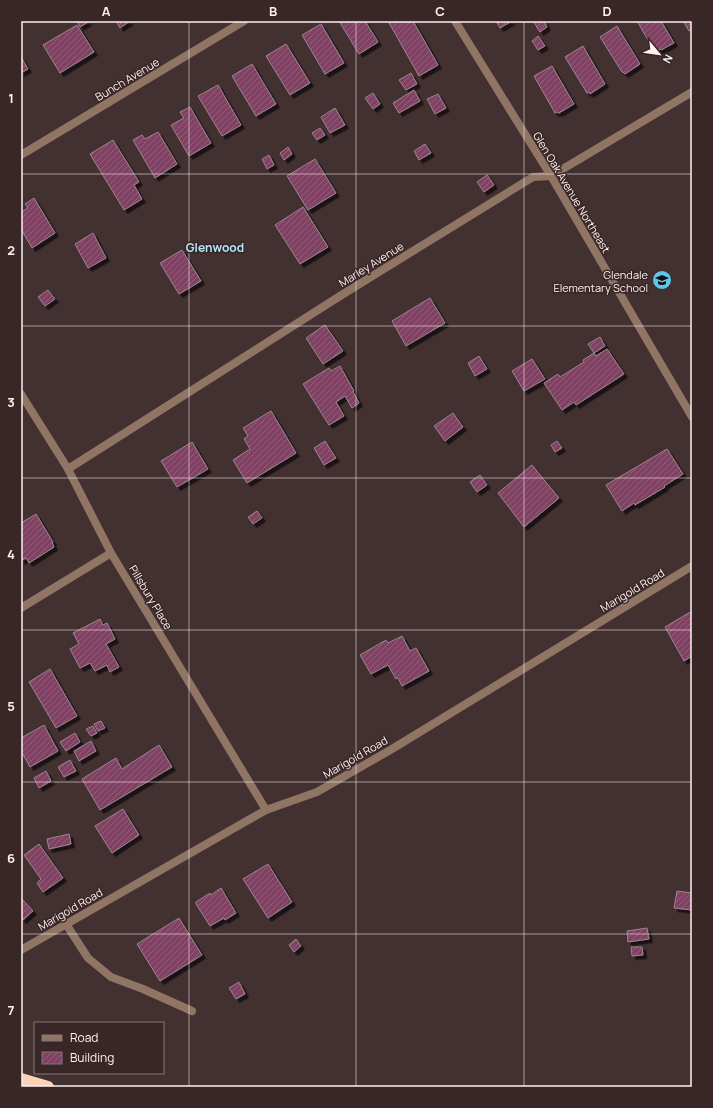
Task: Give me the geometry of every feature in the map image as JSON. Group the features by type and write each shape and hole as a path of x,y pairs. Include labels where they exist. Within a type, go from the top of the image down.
{"highway":[{"path":"21,1078 48,1087"}],"street":[{"name":"Bunch Avenue","path":"21,155 244,21"},
{"name":"Glen Oak Avenue Northeast","path":"455,21 551,176 692,417"},
{"name":"Marley Avenue","path":"68,469 340,296 533,177 551,176 692,92"},
{"name":"Pillsbury Place","path":"21,394 68,469 112,553 266,810"},
{"path":"21,608 112,553"},
{"name":"Marigold Road","path":"21,950 266,810 317,792 392,749 692,566"},
{"path":"66,924 88,958 111,977 143,989 192,1011"}],"building":[{"path":"77,21 88,21 88,22 80,27"},
{"path":"116,21 130,21 120,28"},
{"path":"339,21 365,21 378,42 359,54"},
{"path":"388,21 413,21 438,65 419,76"},
{"path":"496,21 512,21 500,28"},
{"path":"533,21 544,21 547,27 540,32"},
{"path":"637,21 661,21 674,43 655,52"},
{"path":"683,21 692,21 692,30 689,31"},
{"path":"321,24 344,63 325,74 302,35"},
{"path":"77,25 94,52 60,73 43,45"},
{"path":"617,26 640,64 625,74 622,72 600,37"},
{"path":"538,36 545,46 538,50 532,41"},
{"path":"286,44 310,83 290,95 266,56"},
{"path":"583,46 605,84 590,94 589,92 587,93 565,57"},
{"path":"21,57 28,69 21,73"},
{"path":"252,64 276,104 256,116 232,76"},
{"path":"552,66 574,104 559,113 555,113 534,76"},
{"path":"411,73 417,84 406,90 399,80"},
{"path":"218,85 241,125 222,136 198,96"},
{"path":"414,90 420,101 399,113 393,103"},
{"path":"373,93 380,104 373,109 365,98"},
{"path":"438,94 446,108 435,114 427,99"},
{"path":"190,107 211,143 189,156 171,125 184,118 180,112"},
{"path":"335,108 345,125 330,133 321,117"},
{"path":"320,128 325,135 317,140 312,133"},
{"path":"158,132 177,164 155,178 133,140 142,135 145,139"},
{"path":"113,140 139,182 134,185 142,199 124,210 90,154"},
{"path":"425,144 431,153 419,160 414,151"},
{"path":"288,147 292,154 284,160 280,153"},
{"path":"269,155 274,165 267,169 262,159"},
{"path":"315,159 336,193 308,210 287,176"},
{"path":"487,175 494,185 484,192 477,182"},
{"path":"34,198 55,233 32,248 21,229 21,212 28,208 25,204"},
{"path":"303,207 328,247 300,264 275,225"},
{"path":"93,233 106,258 88,268 75,244"},
{"path":"182,250 201,281 179,294 160,263"},
{"path":"48,290 55,299 45,306 38,297"},
{"path":"430,298 445,323 406,346 392,321"},
{"path":"325,325 343,351 323,364 306,338"},
{"path":"600,337 605,346 594,353 588,344"},
{"path":"607,349 624,374 576,405 574,402 562,410 544,383 558,374 560,377 584,362 583,360 594,353 596,356"},
{"path":"479,356 487,369 475,376 468,363"},
{"path":"532,359 545,379 524,391 512,371"},
{"path":"340,366 359,403 352,408 345,396 336,402 344,416 329,425 303,384 329,368 331,371"},
{"path":"271,411 296,453 247,483 233,460 250,449 244,439 248,436 243,428"},
{"path":"453,413 463,427 445,441 434,426"},
{"path":"325,441 336,458 324,465 314,448"},
{"path":"557,441 562,448 555,452 551,445"},
{"path":"192,442 208,469 177,487 161,461"},
{"path":"667,449 683,474 664,486 665,487 622,511 606,485"},
{"path":"532,465 559,498 524,527 498,493"},
{"path":"480,475 487,485 477,492 470,482"},
{"path":"257,511 262,518 253,524 248,517"},
{"path":"36,514 53,542 54,547 29,563 26,558 21,561 21,523"},
{"path":"692,611 692,656 684,661 665,627"},
{"path":"100,619 103,625 107,623 115,639 106,644 119,667 110,672 107,665 95,671 90,663 80,668 70,649 79,644 73,633"},
{"path":"402,636 410,651 416,648 429,671 402,686 388,665 371,674 360,655 386,640 388,643"},
{"path":"50,669 77,716 56,728 29,682"},
{"path":"101,721 105,728 98,731 94,724"},
{"path":"44,725 58,751 30,767 21,751 21,738"},
{"path":"93,726 97,733 91,736 86,729"},
{"path":"75,733 80,742 66,751 60,742"},
{"path":"91,741 96,751 79,761 74,751"},
{"path":"159,745 172,767 100,810 82,779 116,758 122,769"},
{"path":"70,760 76,771 64,777 58,767"},
{"path":"46,771 51,781 39,788 34,778"},
{"path":"123,809 139,835 112,853 95,826"},
{"path":"69,834 71,844 49,849 47,839"},
{"path":"39,844 63,878 43,892 37,883 41,879 24,855"},
{"path":"268,864 292,902 268,918 243,879"},
{"path":"221,888 236,913 225,920 224,918 210,926 196,902 210,893 211,895"},
{"path":"677,891 692,893 692,910 674,908"},
{"path":"21,898 33,911 23,920 21,918"},
{"path":"179,918 202,955 160,981 137,944"},
{"path":"647,928 649,939 628,942 627,931"},
{"path":"296,939 301,946 294,952 289,945"},
{"path":"631,947 642,947 643,955 632,956"},
{"path":"239,982 245,994 236,999 229,988"}],"place":[{"name":"Glendale Elementary School","path":"662,280"}],"district":[{"name":"Glenwood","path":"215,247"}]}
